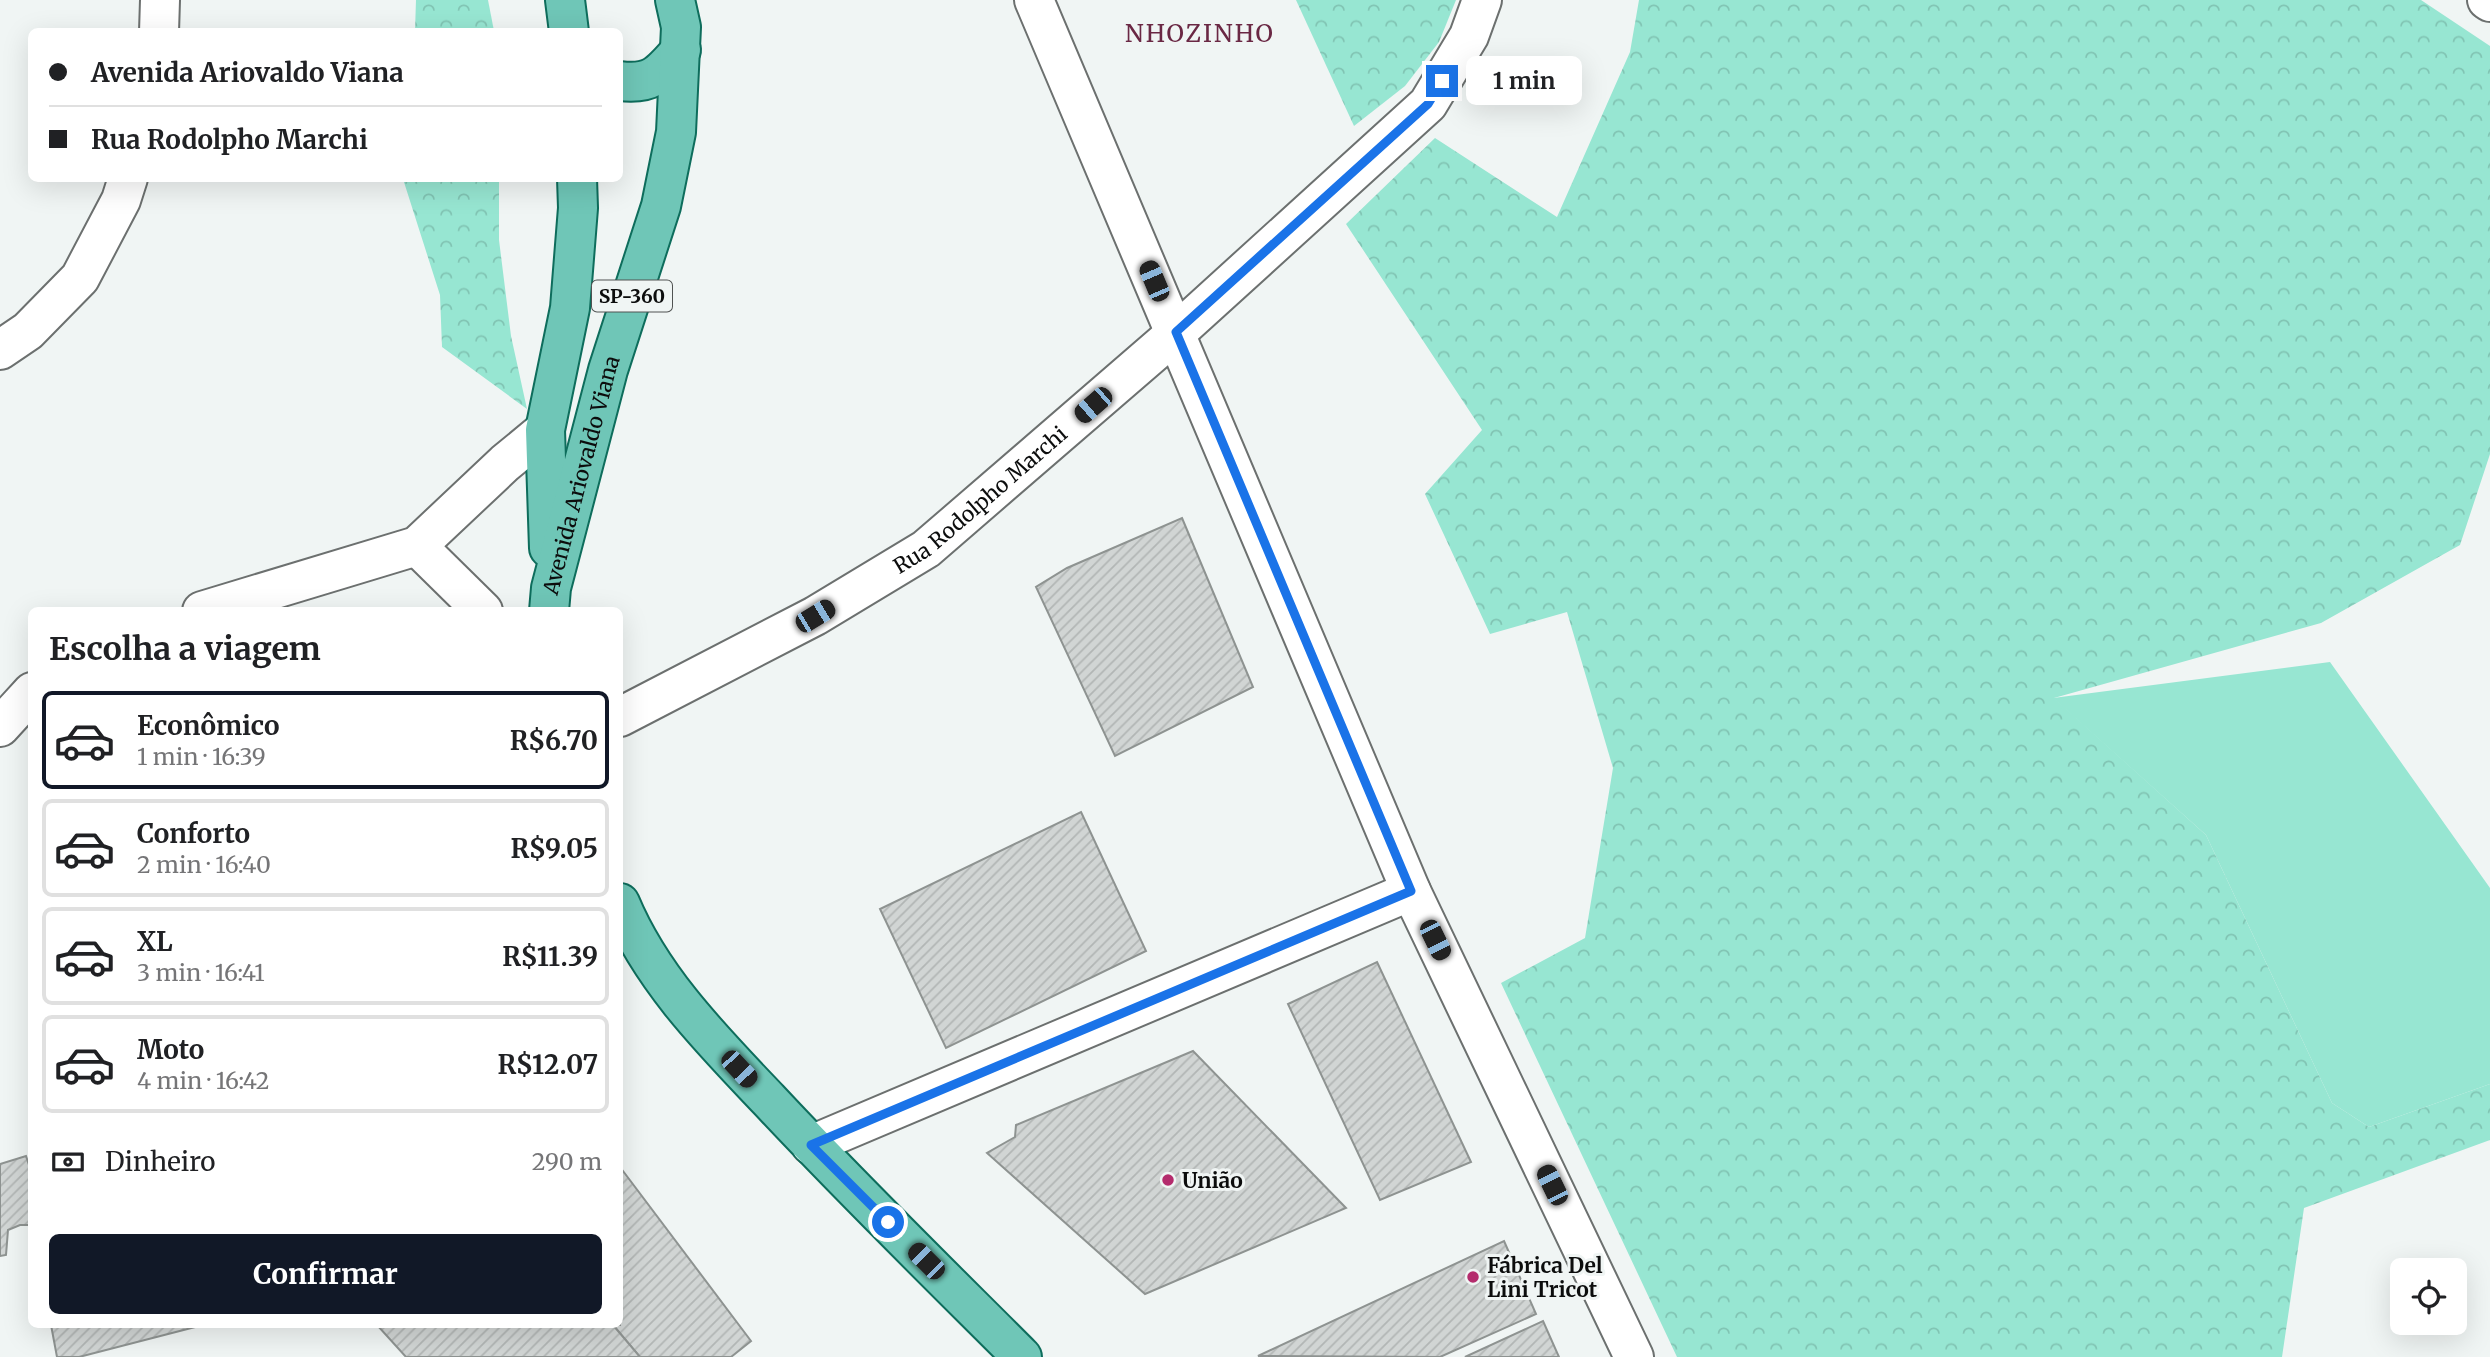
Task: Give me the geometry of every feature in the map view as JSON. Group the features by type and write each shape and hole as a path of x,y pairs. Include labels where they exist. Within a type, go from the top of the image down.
{"main road":[{"name":"Avenida Ariovaldo Viana","path":"550,599 608,370 661,206 676,132 681,27 675,0"},
{"path":"623,81 642,83 663,71 681,50"},
{"name":"Avenida Ariovaldo Viana","path":"550,599 545,430 570,309 578,208 577,182"},
{"path":"623,909 669,987 704,1030 811,1145 1022,1357"}],"street":[{"path":"159,28 160,0"},
{"path":"1034,0 1411,891 1634,1357"},
{"name":"Rua Rodolpho Marchi","path":"623,715 815,616 926,549 1176,332 1428,104 1469,36 1482,0"},
{"path":"0,350 28,331 80,278 121,200 127,182"},
{"path":"215,607 417,547 505,463 545,430"},
{"path":"417,547 479,607"},
{"path":"0,727 28,696"},
{"path":"811,1145 1411,891"}],"green space":[{"path":"416,0 488,0 493,28 415,28"},
{"path":"1296,0 1456,0 1439,42 1405,86 1354,126"},
{"path":"1639,0 2421,0 2490,46 2490,454 2460,545 2321,623 2054,698 2206,835 2332,1103 2369,1127 2490,1084 2490,1140 2304,1208 2282,1357 1677,1357 1501,983 1585,938 1613,768 1567,612 1490,634 1425,494 1482,430 1346,224 1435,138 1557,217 1630,52"},
{"path":"404,182 499,182 499,240 511,336 527,409 442,347 440,295"},
{"path":"2330,662 2490,888 2490,1084 2369,1127 2332,1103 2206,835 2053,698"}],"building":[{"path":"1182,518 1253,687 1115,756 1036,587 1067,568"},
{"path":"1081,812 1146,951 946,1048 880,909"},
{"path":"1377,962 1471,1162 1380,1200 1288,1004"},
{"name":"União","path":"1193,1051 1346,1208 1145,1294 987,1153 1015,1137 1016,1125"},
{"path":"26,1156 28,1162 28,1225 8,1230 6,1255 0,1256 0,1164"},
{"path":"623,1171 751,1341 731,1357 640,1357 616,1328 623,1328"},
{"name":"Fábrica Del Lini Tricot","path":"1504,1241 1536,1314 1440,1357 1258,1356"},
{"path":"1543,1321 1559,1357 1465,1357"},
{"path":"52,1328 191,1328 79,1357 57,1357"},
{"path":"380,1328 616,1328 640,1357 406,1357"}],"place":[{"name":"União","path":"1168,1180"},
{"name":"Fábrica Del Lini Tricot","path":"1473,1277"}],"district":[{"name":"NHOZINHO","path":"1200,33"}],"route":[{"path":"888,1222 811,1145 1411,891 1176,332 1428,104 1442,81"}]}
